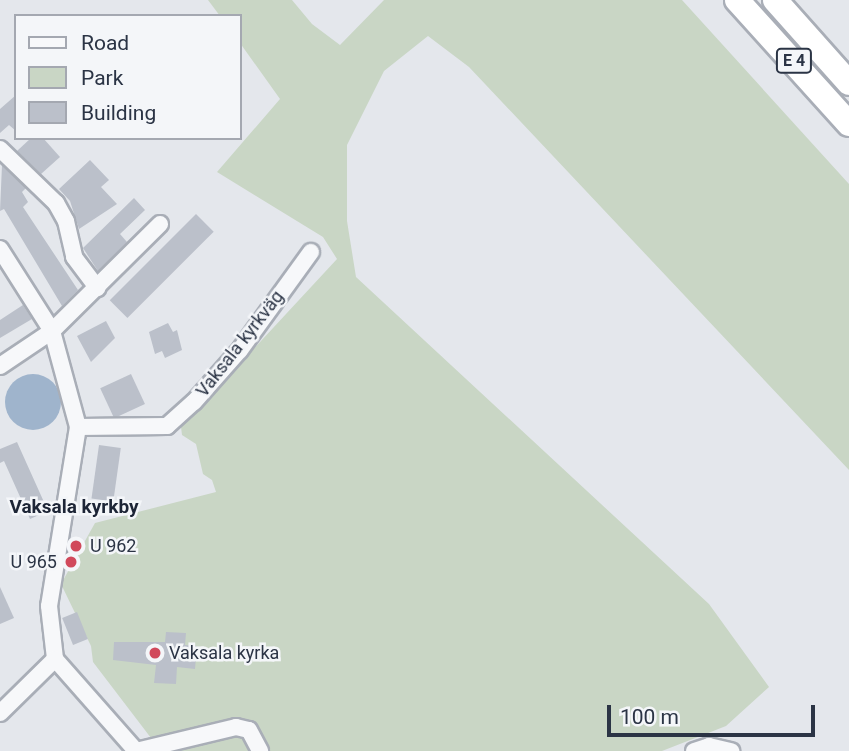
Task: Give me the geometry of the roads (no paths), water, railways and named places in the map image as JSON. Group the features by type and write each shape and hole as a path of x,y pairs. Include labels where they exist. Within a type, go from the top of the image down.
{"highway":[{"name":"E 4","path":"737,0 849,124"},
{"name":"E 4","path":"775,0 849,83"}],"street":[{"path":"0,149 56,203 66,221 74,257 97,288"},
{"path":"0,366 52,331 160,225"},
{"path":"0,248 52,331 78,427 49,606 55,659 136,751 236,727 249,730 260,751"},
{"name":"Vaksala kyrkväg","path":"78,427 167,426 194,402 240,350 311,252"},
{"path":"1,710 55,659"},
{"path":"694,751 709,746 732,751"}],"water":[{"path":"27,374 39,374 49,378 57,386 61,402 57,418 49,426 39,430 27,430 17,426 9,418 5,408 5,396 9,386 17,378"}],"place":[{"name":"U 962","path":"76,546"},
{"name":"U 965","path":"71,562"},
{"name":"Vaksala kyrka","path":"155,653"}],"district":[{"name":"Vaksala kyrkby","path":"74,507"}]}
